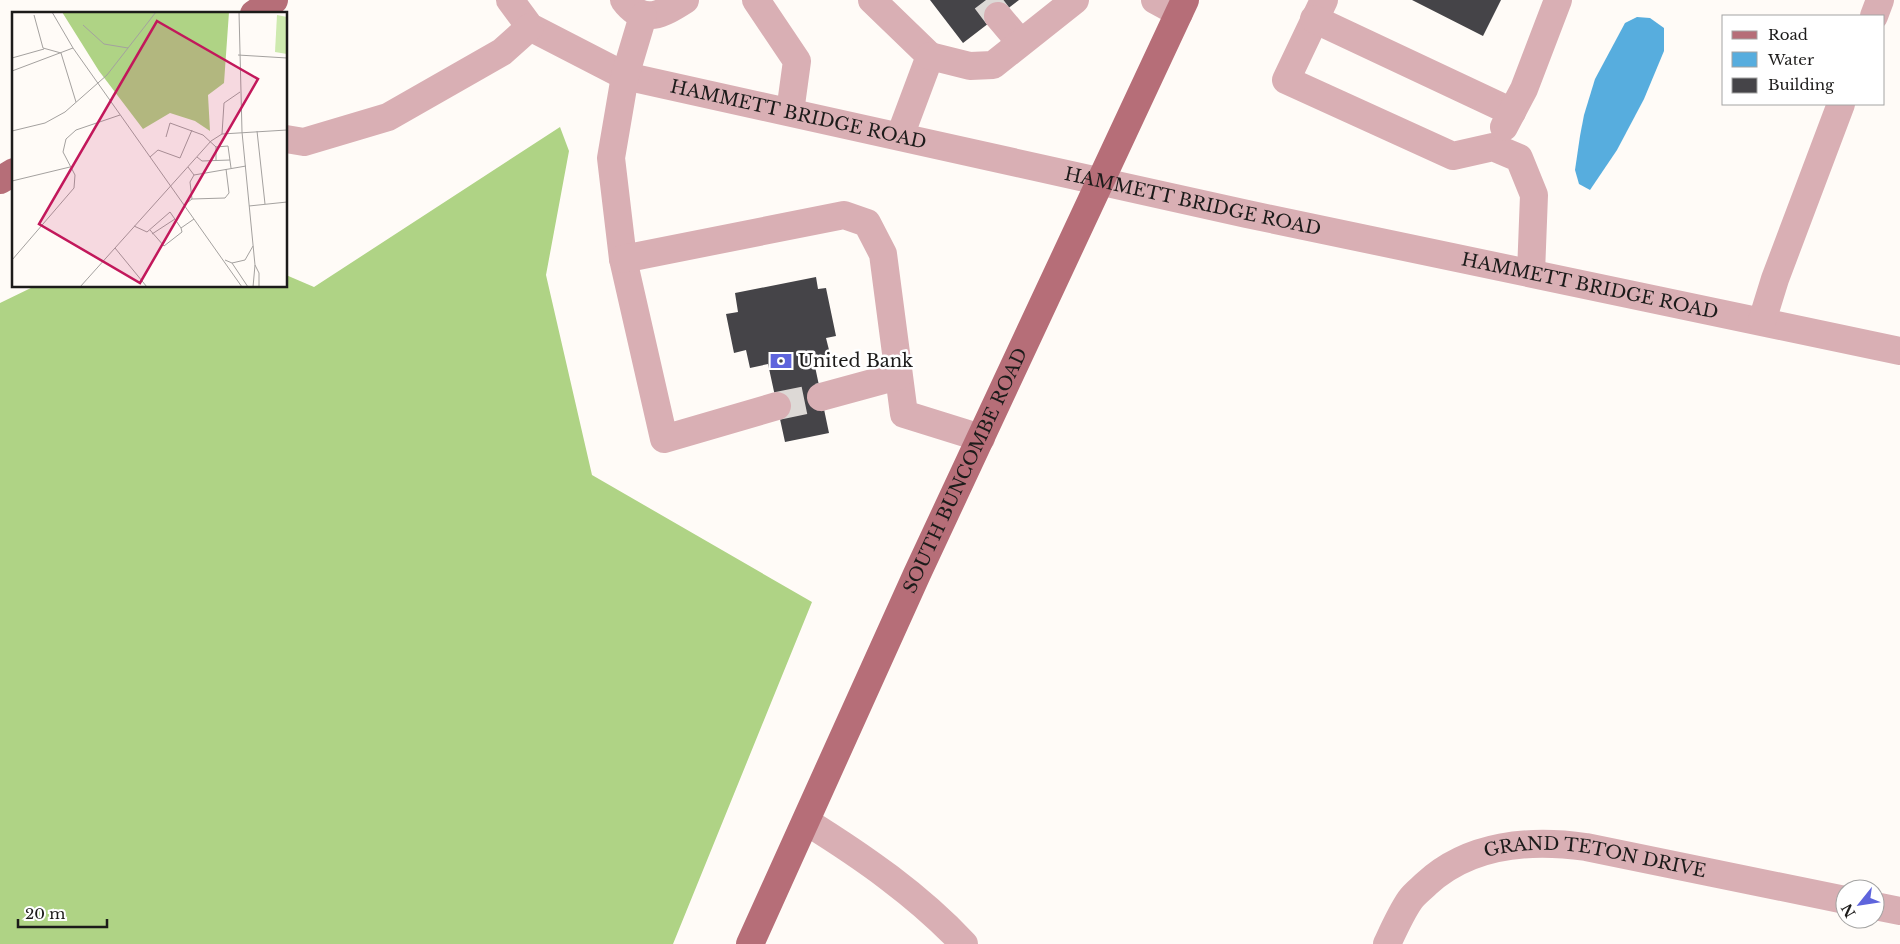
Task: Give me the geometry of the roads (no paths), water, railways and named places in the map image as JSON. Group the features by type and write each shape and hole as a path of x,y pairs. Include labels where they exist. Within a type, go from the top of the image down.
{"main road":[{"path":"257,12 274,0"},
{"name":"SOUTH BUNCOMBE ROAD","path":"750,944 807,822 917,574 1182,6"},
{"path":"0,180 12,173"}],"street":[{"name":"HAMMETT BRIDGE ROAD","path":"510,0 530,27 625,76 1247,214 1900,351"},
{"path":"685,0 664,13 633,8 625,76 611,158 623,259 664,439 777,406"},
{"path":"756,0 797,61 790,112"},
{"path":"872,0 930,56 970,66 993,64 1020,42 1059,5"},
{"path":"1156,0 1182,6"},
{"path":"1493,147 1524,89 1558,0"},
{"path":"1874,15 1880,0"},
{"path":"1512,112 1319,10 1286,80 1453,156 1493,147 1519,158 1534,195 1531,273"},
{"path":"998,16 1020,42"},
{"path":"288,139 304,142 388,117 502,52 530,27"},
{"path":"900,136 930,56"},
{"path":"1762,322 1775,279 1841,105"},
{"path":"623,259 844,215 867,223 883,254 904,414 981,438"},
{"path":"821,396 898,376"},
{"path":"807,822 868,861 921,902 964,944"},
{"name":"GRAND TETON DRIVE","path":"1387,944 1410,898 1436,874 1470,856 1508,846 1558,843 1586,847 1835,898"},
{"path":"1885,908 1900,912"}],"water":[{"path":"1637,17 1650,18 1664,28 1664,51 1644,99 1617,150 1590,190 1579,184 1575,170 1584,115 1595,79 1625,23"}],"tunnel":[{"path":"986,0 998,16"},
{"path":"777,406 821,397"}],"place":[{"name":"United Bank","path":"781,361"}]}
